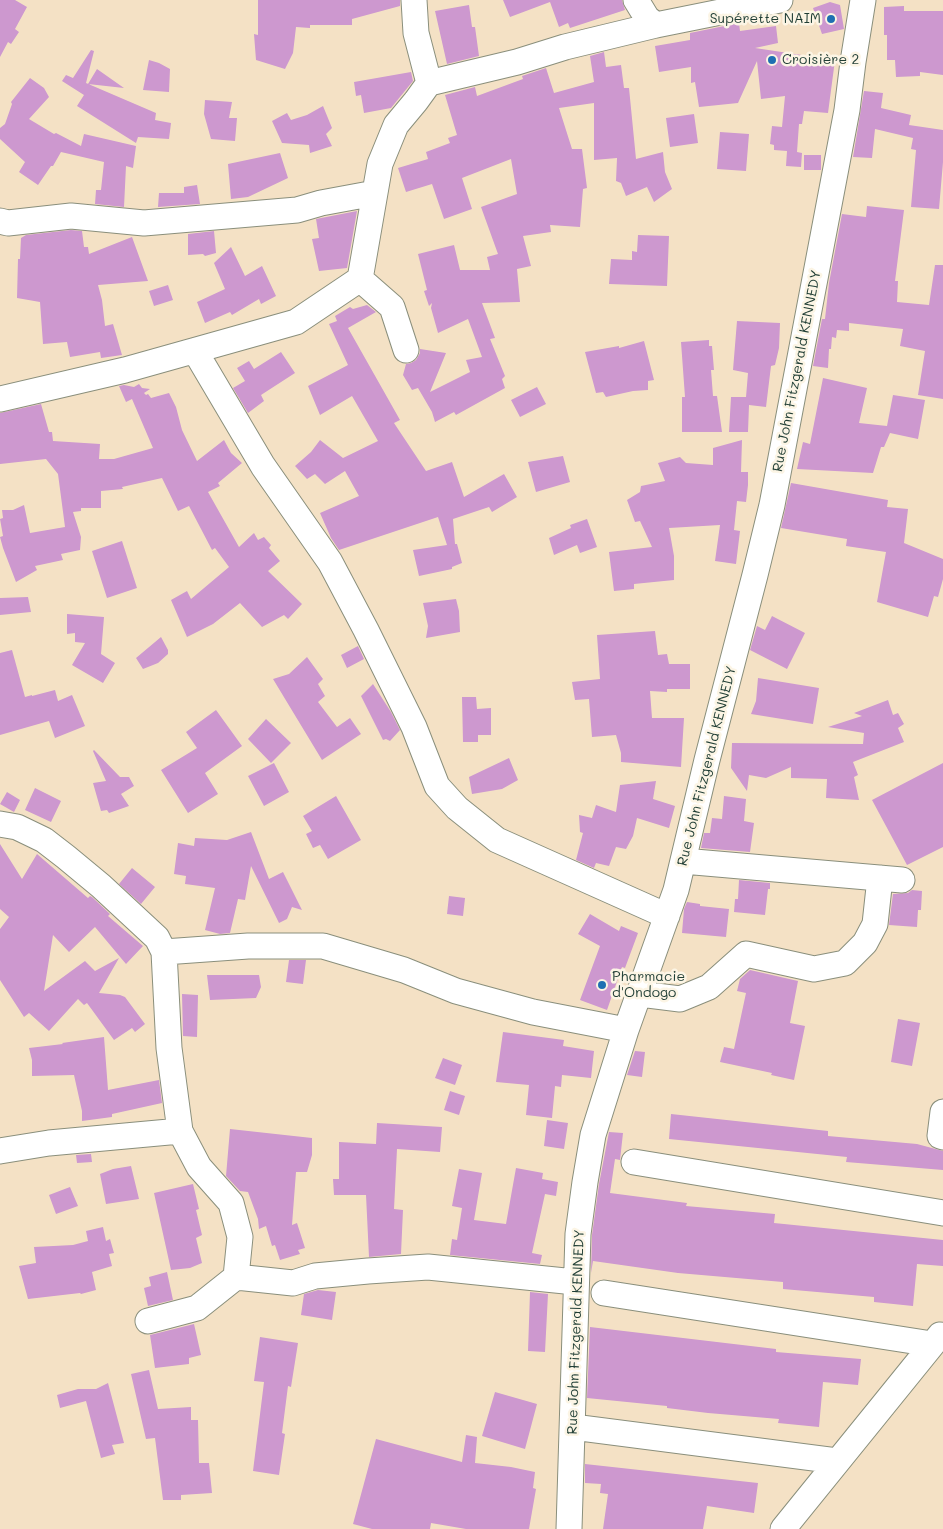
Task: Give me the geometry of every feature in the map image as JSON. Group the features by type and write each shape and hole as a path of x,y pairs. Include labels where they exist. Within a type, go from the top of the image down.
{"street":[{"path":"414,0 416,33 428,83"},
{"path":"636,0 647,18 656,24"},
{"path":"0,399 195,351 296,322 360,280 380,164 396,125 428,83 517,62 565,47 656,24 780,0"},
{"name":"Rue John Fitzgerald KENNEDY","path":"569,1529 573,1427 575,1282 578,1234 593,1135 626,1030 668,916 742,630 772,505 799,352 847,110 863,0"},
{"path":"0,221 8,223 72,216 144,223 297,210 321,203 375,193"},
{"path":"360,280 392,307 406,350"},
{"path":"195,351 263,466 330,562 414,727 438,786 457,808 497,840 668,916"},
{"path":"0,824 18,827 44,840 101,886 157,938 164,952 168,1048 180,1131 199,1167 232,1203 240,1237 236,1277"},
{"path":"640,994 680,998 708,987 746,954 814,969 845,963 866,943 891,879 683,861"},
{"path":"164,952 248,946 323,946 404,970 456,991 533,1012 626,1030"},
{"path":"943,1112 940,1136 943,1137"},
{"path":"0,1151 49,1143 180,1131"},
{"path":"634,1162 943,1213"},
{"path":"148,1321 197,1308 236,1277 293,1283 315,1276 368,1270 428,1267 575,1282"},
{"path":"604,1293 938,1338"},
{"path":"782,1529 938,1338"},
{"path":"573,1427 837,1461"}],"building":[{"path":"0,0 15,0 27,7 15,29 19,32 11,44 8,42 0,57"},
{"path":"258,0 400,0 400,6 352,19 352,25 296,27 293,53 285,69 256,60 254,34 258,35"},
{"path":"503,0 622,0 625,10 570,28 568,23 559,27 550,2 510,17"},
{"path":"830,2 840,5 844,29 822,34 813,8"},
{"path":"469,5 472,27 475,27 479,56 447,64 435,11"},
{"path":"904,6 904,11 943,11 943,75 920,72 920,76 896,77 895,60 887,60 887,35 884,35 884,7"},
{"path":"739,23 740,31 776,26 778,43 755,48 835,60 828,113 804,111 802,124 799,124 797,152 802,153 801,167 786,166 787,151 774,150 774,145 770,144 772,126 782,127 785,96 761,99 757,61 738,103 699,107 695,82 691,83 691,67 659,72 655,46 690,40 690,33"},
{"path":"91,50 94,51 86,83 156,113 155,120 171,123 169,139 138,137 136,143 77,106 84,95 62,81 66,75 73,78"},
{"path":"604,52 606,67 621,65 624,88 629,88 636,159 663,152 665,172 672,189 654,202 647,187 626,196 621,183 616,181 617,158 594,160 594,103 559,108 572,149 582,149 587,188 583,189 580,227 550,225 551,232 523,236 531,266 517,269 520,302 482,303 495,338 490,339 505,376 502,379 505,388 456,415 454,412 435,422 432,412 418,388 412,390 403,375 406,364 416,360 420,349 446,353 430,392 470,372 466,360 482,357 468,319 438,333 431,308 432,303 429,306 424,291 427,290 418,254 454,245 460,270 490,270 487,257 498,254 481,207 517,194 511,159 462,178 472,209 444,219 432,184 406,192 398,168 428,159 426,152 450,143 448,138 457,135 445,95 475,87 477,96 523,79 522,76 546,68 554,93 594,82 590,56"},
{"path":"149,60 170,69 169,92 143,90"},
{"path":"97,69 124,88 88,84"},
{"path":"411,72 413,81 391,108 364,113 361,95 356,96 354,82"},
{"path":"30,78 44,88 49,97 29,119 54,134 56,133 81,146 84,134 136,146 133,168 126,166 124,207 95,204 96,190 101,190 104,162 61,152 38,185 19,172 25,162 0,139 0,128 5,124 11,102"},
{"path":"864,91 883,93 881,108 911,115 909,125 943,130 943,162 939,209 911,207 916,150 911,149 913,138 875,129 872,158 853,157"},
{"path":"205,100 232,102 229,118 237,118 235,141 211,139 204,114"},
{"path":"323,106 332,128 326,134 332,146 310,153 309,145 282,143 272,121 287,113 291,120 307,115"},
{"path":"694,114 698,143 670,147 666,118"},
{"path":"720,132 749,134 746,171 717,169"},
{"path":"280,153 288,178 248,197 231,199 228,164"},
{"path":"804,155 821,155 821,170 804,170"},
{"path":"197,185 200,204 158,207 159,193 184,193 184,187"},
{"path":"867,206 904,210 895,281 898,281 897,302 929,305 935,265 943,265 943,399 918,395 925,351 900,346 903,329 849,323 849,331 837,330 836,338 832,337 828,368 813,366 822,319 825,319 829,283 842,214 866,217"},
{"path":"357,211 347,268 319,271 312,239 319,238 316,219"},
{"path":"71,230 82,231 84,247 88,247 89,254 132,237 148,281 98,285 105,326 113,324 122,355 101,358 100,352 70,357 67,342 43,344 40,302 17,298 18,259 20,259 21,238 26,235"},
{"path":"214,231 216,253 205,256 203,254 188,255 188,234"},
{"path":"638,235 669,236 667,286 609,284 611,259 632,260 632,251 637,252"},
{"path":"231,247 245,276 262,266 276,296 261,304 259,299 232,315 230,312 205,323 197,302 225,289 214,263"},
{"path":"168,285 173,300 154,306 149,291"},
{"path":"367,305 376,312 348,328 400,420 394,423 426,471 452,462 464,497 504,474 517,497 492,512 489,507 453,519 455,544 457,544 462,563 452,567 452,569 419,576 413,550 447,545 438,517 339,550 331,538 320,513 359,496 345,471 325,484 315,474 307,479 295,466 311,452 320,440 343,458 378,441 352,396 320,415 308,386 348,365 329,324 337,321 335,316 350,307 353,309"},
{"path":"737,321 780,323 779,348 775,365 771,366 766,407 749,405 748,432 729,432 731,397 746,397 748,373 733,370"},
{"path":"709,340 709,346 712,346 714,370 711,370 713,396 717,396 722,432 682,432 682,397 685,397 681,342"},
{"path":"644,341 654,380 648,381 648,390 606,397 603,392 596,393 585,352 619,346 619,348"},
{"path":"281,352 295,373 261,395 264,401 248,413 233,388 245,381 237,368 249,361 254,369"},
{"path":"823,378 867,388 859,423 887,426 893,395 925,400 918,439 890,433 884,447 881,447 873,473 797,469 803,442 810,444"},
{"path":"139,384 142,388 150,389 144,393 148,394 151,398 169,393 176,407 182,430 197,461 224,440 231,453 242,463 218,483 220,486 208,492 239,547 254,533 258,540 264,537 271,545 269,548 280,561 268,571 302,604 288,619 284,615 262,627 240,603 213,624 187,637 171,600 187,591 191,599 229,567 215,548 212,550 189,506 178,511 162,478 122,487 123,489 101,491 101,508 81,508 81,511 73,512 81,537 80,550 61,554 63,560 35,566 37,570 16,582 0,537 3,536 0,519 3,518 2,510 13,510 24,505 30,533 65,527 58,474 46,459 0,464 0,413 41,404 49,432 52,432 53,441 100,444 99,459 114,459 153,448 132,399 126,402 119,386 134,387"},
{"path":"537,387 546,404 520,417 511,400"},
{"path":"742,440 741,472 748,472 748,485 746,502 737,501 734,530 740,531 736,564 715,561 720,525 669,528 674,556 674,580 634,584 634,589 614,591 609,552 652,547 640,521 635,522 627,500 640,492 641,486 665,481 658,463 680,457 686,463 713,465 713,448"},
{"path":"563,456 570,482 536,492 528,462"},
{"path":"791,483 888,500 887,507 908,509 904,543 943,559 943,579 938,597 934,596 928,617 877,602 886,552 846,546 847,539 781,528"},
{"path":"587,519 597,547 580,553 577,545 554,555 549,538 571,528 570,525"},
{"path":"122,541 137,588 107,598 92,551"},
{"path":"28,597 31,612 0,615 0,598"},
{"path":"456,599 459,611 460,632 426,638 428,626 423,603"},
{"path":"67,614 104,617 101,654 115,663 103,683 72,665 85,643 75,642 75,633 67,634"},
{"path":"772,616 805,633 787,669 750,650 757,626 765,630"},
{"path":"655,631 658,655 667,654 669,664 690,664 690,689 667,689 667,692 650,691 652,718 684,718 681,767 621,762 621,753 616,735 592,737 589,699 575,700 572,682 600,679 597,635"},
{"path":"161,637 168,650 168,654 158,663 143,669 136,658"},
{"path":"358,646 364,659 347,668 341,655"},
{"path":"12,650 25,697 55,690 58,701 72,695 85,726 55,738 49,721 0,735 0,653"},
{"path":"307,657 323,679 318,684 325,696 318,702 337,727 350,718 361,734 322,760 273,679 289,674"},
{"path":"758,678 819,688 813,724 751,714 756,701"},
{"path":"373,684 400,730 390,741 383,740 361,696"},
{"path":"462,697 476,697 477,709 491,708 491,735 478,735 478,742 463,742"},
{"path":"888,700 893,715 898,713 904,724 898,728 904,742 853,762 858,775 854,777 859,800 826,798 827,779 791,778 791,767 766,778 749,775 747,791 731,768 732,743 863,744 864,733 828,727 862,716 854,713"},
{"path":"216,710 242,746 205,773 218,794 188,813 161,770 197,748 186,732"},
{"path":"266,719 291,743 271,763 248,739"},
{"path":"94,750 120,777 129,777 134,786 121,794 129,806 109,813 107,810 101,811 93,783 106,781"},
{"path":"509,758 518,780 502,789 472,794 469,777"},
{"path":"274,763 289,792 264,806 248,776"},
{"path":"943,763 943,847 907,865 872,800"},
{"path":"656,781 653,799 675,806 669,828 637,818 633,836 626,849 616,847 609,866 596,863 594,868 576,860 583,833 580,832 579,815 592,818 596,805 616,812 620,785"},
{"path":"35,788 61,801 51,822 25,810"},
{"path":"7,792 20,800 14,812 0,804"},
{"path":"336,796 361,840 328,859 320,845 313,848 306,834 312,831 303,816"},
{"path":"724,796 746,799 744,821 754,823 750,852 701,848 704,833 710,833 712,818 722,819"},
{"path":"251,832 269,879 283,872 302,910 292,907 287,919 279,923 251,866 245,900 238,899 230,933 220,934 205,930 215,888 185,884 186,876 174,874 178,843 194,846 195,838 227,840"},
{"path":"0,844 22,879 37,854 88,898 92,897 110,914 108,916 143,946 126,964 95,927 69,952 53,935 44,991 85,961 95,971 119,958 99,993 125,997 145,1024 135,1032 132,1028 114,1040 87,1003 84,1005 78,999 49,1031 29,1013 24,1017 0,980 0,929 9,917 0,909"},
{"path":"132,868 155,887 141,904 119,884"},
{"path":"739,880 770,883 765,915 734,912 735,899 738,899"},
{"path":"912,890 922,891 921,910 918,910 917,927 889,925 893,894 908,893"},
{"path":"449,896 465,898 463,916 447,914"},
{"path":"687,902 700,904 700,906 729,909 726,937 682,933 684,909"},
{"path":"590,914 619,931 621,926 638,933 625,968 622,967 607,1010 580,1000 600,946 578,934"},
{"path":"289,960 306,960 303,984 286,982"},
{"path":"750,970 798,981 790,1023 805,1026 794,1080 771,1075 772,1073 720,1062 724,1047 734,1049 746,993 737,991 740,979"},
{"path":"207,975 259,975 261,987 256,998 210,1000"},
{"path":"182,994 198,995 197,1037 183,1036"},
{"path":"898,1019 920,1023 912,1066 891,1062"},
{"path":"503,1032 564,1040 563,1046 594,1051 591,1078 562,1075 561,1087 555,1086 552,1118 526,1115 529,1085 496,1082"},
{"path":"104,1037 108,1090 159,1080 162,1103 112,1114 112,1117 82,1121 82,1111 74,1075 32,1076 32,1060 29,1048"},
{"path":"635,1051 645,1052 642,1077 627,1075"},
{"path":"443,1058 462,1065 455,1085 435,1078"},
{"path":"450,1091 465,1096 459,1115 444,1110"},
{"path":"671,1114 828,1131 828,1136 917,1144 943,1151 943,1170 846,1162 847,1157 669,1139"},
{"path":"547,1120 568,1123 564,1149 544,1146"},
{"path":"377,1123 442,1127 440,1152 397,1149 394,1209 403,1210 401,1254 369,1257 366,1195 334,1195 333,1179 339,1179 339,1142 376,1144"},
{"path":"230,1129 312,1138 312,1155 307,1172 296,1172 292,1225 297,1223 305,1248 298,1250 300,1254 280,1260 275,1245 272,1246 266,1226 259,1229 258,1219 248,1192 240,1191 226,1176"},
{"path":"609,1132 623,1133 620,1160 615,1159 610,1193 687,1203 686,1206 775,1214 774,1223 943,1240 943,1266 917,1264 913,1306 874,1302 874,1297 783,1289 783,1282 678,1273 593,1261 591,1273 592,1235"},
{"path":"91,1154 92,1162 77,1163 76,1155"},
{"path":"131,1166 139,1199 106,1204 100,1174 113,1169"},
{"path":"516,1168 543,1173 542,1179 558,1182 556,1196 545,1194 532,1253 542,1255 540,1264 450,1255 452,1239 457,1240 462,1208 452,1206 459,1169 482,1173 474,1220 506,1224"},
{"path":"193,1184 199,1209 196,1210 202,1235 196,1238 202,1263 190,1268 171,1270 154,1193"},
{"path":"70,1187 78,1206 56,1214 49,1195"},
{"path":"103,1227 106,1241 110,1239 114,1253 109,1254 112,1266 92,1272 96,1290 81,1294 28,1299 19,1266 36,1263 34,1247 73,1245 88,1241 86,1231"},
{"path":"167,1272 173,1300 148,1306 144,1288 151,1286 149,1277"},
{"path":"318,1290 336,1292 332,1320 301,1315 304,1294"},
{"path":"530,1292 548,1294 545,1352 528,1351"},
{"path":"194,1324 201,1355 189,1358 189,1364 155,1368 150,1335"},
{"path":"590,1327 776,1349 776,1352 861,1359 858,1385 823,1382 819,1427 778,1423 779,1419 708,1413 667,1408 667,1406 587,1398"},
{"path":"260,1337 298,1343 291,1387 288,1386 282,1433 285,1434 279,1475 253,1471 264,1382 254,1381"},
{"path":"149,1370 158,1409 191,1407 191,1420 198,1420 199,1463 209,1463 212,1493 181,1495 181,1500 163,1500 155,1438 146,1439 131,1374"},
{"path":"108,1383 124,1443 112,1445 115,1454 101,1458 86,1401 60,1408 57,1395 78,1389 96,1389"},
{"path":"495,1392 537,1404 525,1449 482,1436"},
{"path":"466,1435 477,1437 475,1463 535,1472 533,1488 536,1489 529,1529 466,1529 431,1523 430,1529 372,1529 353,1524 376,1439 462,1462"},
{"path":"585,1464 758,1483 754,1513 707,1506 703,1529 603,1529 608,1494 600,1493 601,1484 585,1483"}],"place":[{"name":"Supérette NAIM","path":"831,19"},
{"name":"Croisière 2","path":"772,60"},
{"name":"Pharmacie d'Ondogo","path":"602,985"}]}
